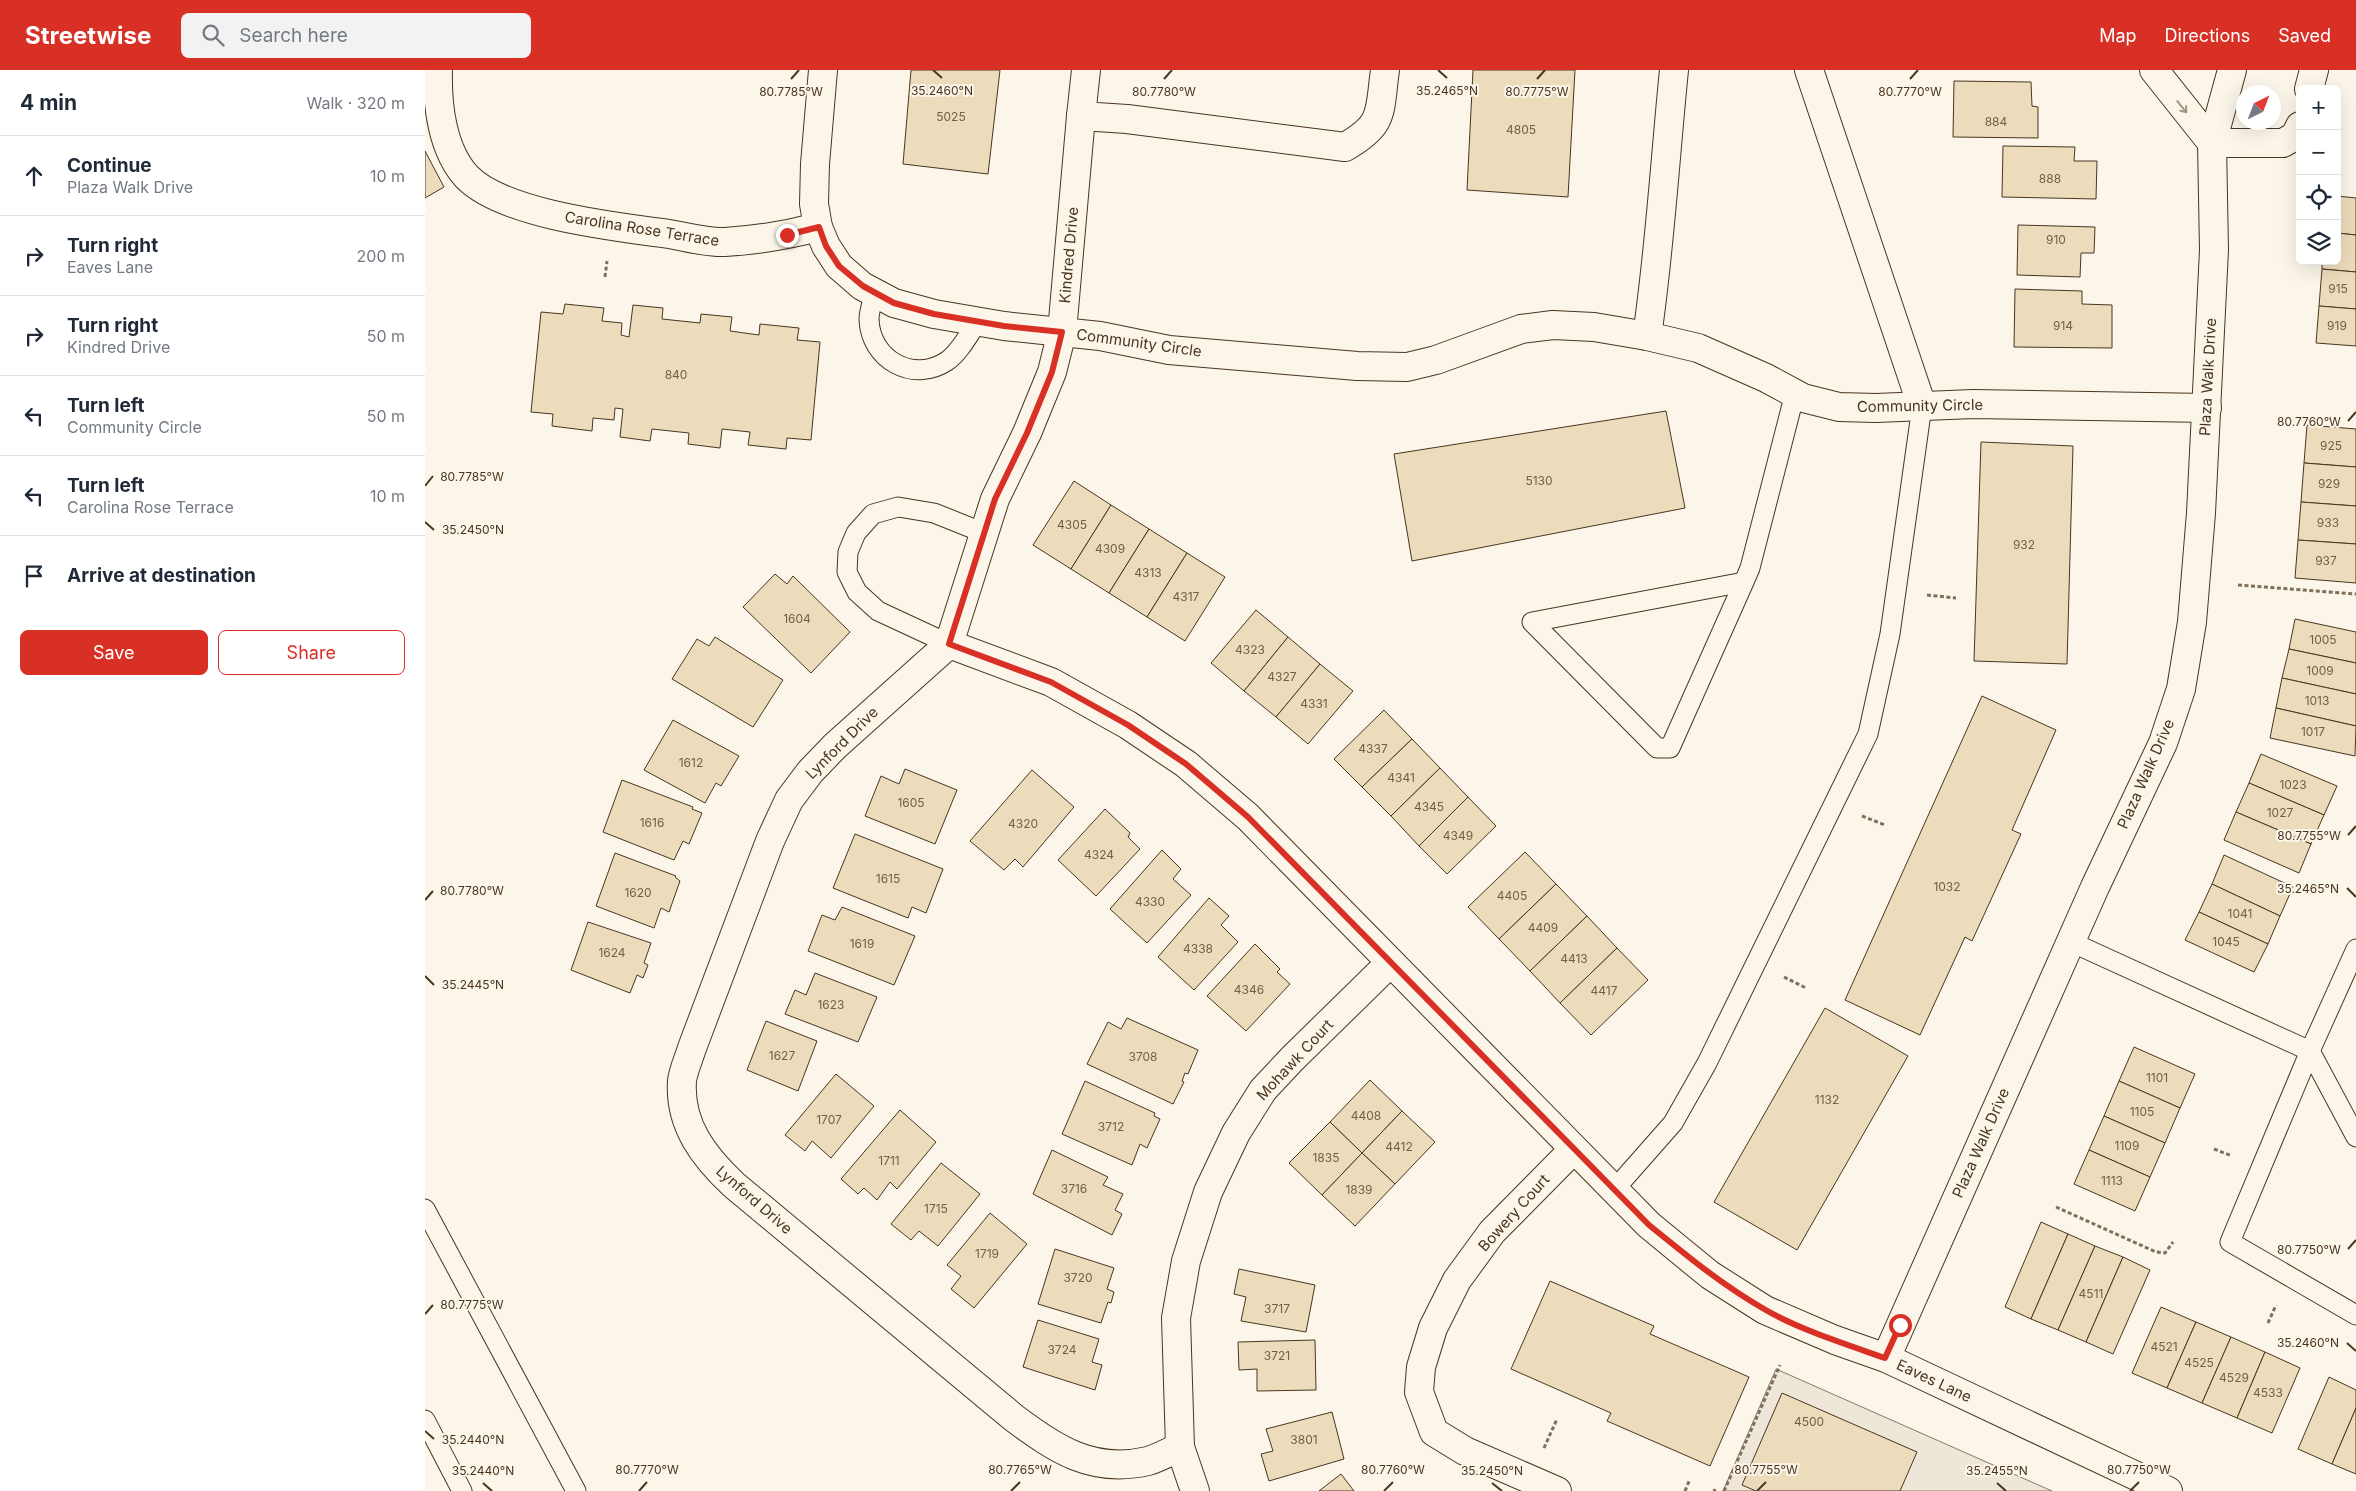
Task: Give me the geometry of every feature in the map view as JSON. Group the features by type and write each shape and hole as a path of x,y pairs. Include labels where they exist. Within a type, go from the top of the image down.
{"street":[{"name":"Carolina Rose Terrace","path":"438,70 437,91 443,128 453,157 468,177 491,194 579,222 723,242 790,234 819,227"},
{"name":"Community Circle","path":"823,70 815,164 814,204 819,227 826,246 839,266 863,286 894,303 934,314 1099,336 1169,350 1357,366 1407,367 1437,360 1521,329 1553,325 1594,327 1647,336 1698,348 1803,398 1839,407 1973,404 2207,408"},
{"name":"Kindred Drive","path":"949,644 995,499 1027,433 1052,372 1062,332 1086,70"},
{"path":"1081,116 1127,119 1345,147 1366,135 1379,118 1385,70"},
{"path":"1647,336 1657,271 1659,219 1674,70"},
{"path":"1809,70 1922,406"},
{"path":"2154,70 2212,143 2283,143 2295,136 2298,130"},
{"name":"Plaza Walk Drive","path":"1885,1358 2071,942 2163,743 2181,689 2192,622 2201,514 2214,250 2212,143 2232,70"},
{"path":"2310,85 2314,70"},
{"name":"Eaves Lane","path":"949,644 1051,682 1128,725 1186,764 1248,817 1573,1150 1649,1225 1710,1275 1765,1310 1835,1340 1885,1358 2167,1491"},
{"name":"Lynford Drive","path":"949,644 835,746 810,772 789,800 770,841 692,1048 682,1080 686,1119 696,1142 707,1157 734,1185 1014,1418 1051,1445 1086,1460 1123,1464 1149,1460 1180,1448"},
{"name":"Mohawk Court","path":"1195,1491 1180,1448 1176,1318 1186,1261 1208,1192 1236,1133 1263,1090 1292,1058 1390,963"},
{"name":"Bowery Court","path":"1557,1491 1465,1451 1434,1432 1419,1392 1421,1367 1433,1328 1457,1280 1492,1232 1573,1150"}],"lane":[{"path":"875,292 869,319 874,341 890,361 908,370 933,368 948,360 961,346 977,321"},
{"path":"1744,582 1532,622 1657,748 1670,748 1744,582 1750,568 1795,393"},
{"path":"1614,1190 1673,1123 1707,1063 1867,734 1890,634 1922,406"},
{"path":"949,644 878,611 857,592 847,572 848,552 856,533 873,514 898,507 934,513 984,533"},
{"path":"2071,942 2310,1051 2356,1137"},
{"path":"2356,949 2310,1051 2230,1242 2356,1315"},
{"path":"425,1209 577,1491"},
{"path":"425,1420 462,1491"}],"path":[{"path":"2238,585 2356,594"},
{"path":"2056,1207 2156,1252 2165,1253 2173,1242"},
{"path":"1724,1491 1780,1365"},
{"path":"1685,1491 1690,1479"}],"shaded area":[{"path":"1776,1369 2052,1491 1723,1491"}],"building":[{"path":"911,70 1000,70 988,174 903,164"},
{"path":"1473,70 1575,70 1568,197 1467,190"},
{"path":"1954,81 2031,82 2032,106 2038,107 2038,138 1953,137"},
{"path":"2003,146 2075,147 2074,161 2097,161 2096,199 2002,197"},
{"path":"425,151 444,187 425,198"},
{"path":"2341,196 2356,198 2356,235 2341,233"},
{"path":"2018,225 2095,227 2094,253 2081,253 2080,277 2017,275"},
{"path":"2341,233 2356,235 2356,272 2322,269 2322,265 2341,265"},
{"path":"2322,269 2356,272 2356,309 2319,306"},
{"path":"2015,289 2082,291 2082,304 2112,305 2112,348 2014,347"},
{"path":"565,304 604,308 602,321 622,323 621,335 629,337 633,305 663,308 662,319 700,323 701,314 732,317 730,331 759,335 760,324 799,328 797,340 820,342 811,440 787,438 786,449 748,445 750,432 722,429 720,448 688,444 689,433 652,429 650,441 620,437 623,409 615,408 614,420 593,418 592,431 552,426 553,414 531,412 541,312 563,314"},
{"path":"2319,306 2356,309 2356,346 2316,343"},
{"path":"1666,411 1685,508 1412,561 1394,454"},
{"path":"2307,425 2356,429 2356,467 2304,463"},
{"path":"1981,442 2073,446 2067,664 1974,661"},
{"path":"2304,463 2356,467 2356,506 2301,502"},
{"path":"1074,481 1111,505 1071,569 1033,545"},
{"path":"2301,502 2356,506 2356,544 2298,540"},
{"path":"1111,505 1149,529 1109,593 1071,569"},
{"path":"1149,529 1187,553 1147,617 1109,593"},
{"path":"2298,540 2356,544 2356,583 2295,578"},
{"path":"1187,553 1225,577 1185,641 1147,617"},
{"path":"775,574 787,584 793,576 850,632 811,673 743,607"},
{"path":"1256,610 1288,637 1244,691 1211,663"},
{"path":"2295,619 2356,632 2356,663 2289,649"},
{"path":"715,637 783,680 753,727 672,679 697,639 709,646"},
{"path":"1288,637 1320,664 1276,717 1244,691"},
{"path":"2289,649 2356,663 2356,694 2282,678"},
{"path":"1320,664 1353,691 1308,744 1276,717"},
{"path":"2282,678 2356,694 2356,726 2276,708"},
{"path":"1982,696 2056,730 2012,830 2021,834 1972,941 1965,937 1920,1035 1845,1000"},
{"path":"2276,708 2356,726 2355,756 2270,738"},
{"path":"1384,710 1412,739 1362,787 1334,759"},
{"path":"673,720 739,756 721,786 716,783 705,803 644,770"},
{"path":"1412,739 1440,768 1391,816 1362,787"},
{"path":"2261,754 2337,786 2324,815 2249,783"},
{"path":"1440,768 1468,797 1419,846 1391,816"},
{"path":"905,769 957,790 935,844 865,816 881,776 899,784"},
{"path":"1032,770 1074,807 1023,867 1015,859 1004,870 970,841"},
{"path":"622,780 693,807 692,809 702,813 689,844 683,841 674,860 603,832"},
{"path":"2249,783 2324,815 2311,844 2236,812"},
{"path":"1468,797 1496,826 1447,874 1419,846"},
{"path":"1105,809 1130,833 1128,837 1140,849 1096,896 1058,860"},
{"path":"2236,812 2311,844 2299,873 2224,840"},
{"path":"855,834 943,869 926,913 912,907 908,918 833,888"},
{"path":"1162,850 1181,869 1173,879 1191,895 1147,943 1110,909"},
{"path":"1525,852 1556,884 1499,939 1468,907"},
{"path":"615,853 676,876 680,881 669,912 661,908 654,928 596,906"},
{"path":"2224,855 2293,887 2280,916 2212,884"},
{"path":"1556,884 1587,916 1530,971 1499,939"},
{"path":"2212,884 2280,916 2268,944 2199,912"},
{"path":"1209,898 1229,916 1221,925 1238,942 1194,990 1158,957"},
{"path":"842,907 915,936 894,985 808,951 822,915 835,920"},
{"path":"2199,912 2268,944 2254,972 2185,940"},
{"path":"1587,916 1617,948 1560,1003 1530,971"},
{"path":"588,922 651,943 644,963 648,965 643,978 637,975 630,993 571,970"},
{"path":"1255,944 1280,969 1277,972 1290,984 1246,1031 1207,996"},
{"path":"1617,948 1648,980 1591,1035 1560,1003"},
{"path":"815,973 877,997 858,1042 785,1014 795,990 806,995"},
{"path":"1825,1008 1908,1056 1797,1250 1714,1202"},
{"path":"1127,1018 1198,1050 1188,1074 1185,1073 1182,1081 1184,1082 1173,1104 1087,1064 1108,1022 1121,1029"},
{"path":"766,1021 817,1041 798,1091 747,1070"},
{"path":"2134,1047 2195,1074 2180,1108 2119,1081"},
{"path":"836,1074 874,1106 831,1158 812,1141 805,1151 785,1135"},
{"path":"1370,1080 1402,1111 1362,1153 1330,1122"},
{"path":"1085,1081 1155,1113 1154,1116 1160,1119 1147,1148 1140,1144 1132,1165 1062,1134"},
{"path":"2119,1081 2180,1108 2165,1143 2104,1116"},
{"path":"900,1110 936,1142 897,1189 890,1182 877,1200 864,1188 858,1194 841,1179"},
{"path":"1402,1111 1435,1142 1395,1184 1362,1153"},
{"path":"2104,1116 2165,1143 2150,1177 2089,1150"},
{"path":"1330,1122 1362,1153 1322,1195 1289,1163"},
{"path":"1052,1150 1108,1177 1103,1185 1123,1194 1115,1210 1122,1214 1112,1235 1033,1194"},
{"path":"2089,1150 2150,1177 2135,1211 2074,1184"},
{"path":"1362,1153 1395,1184 1355,1226 1322,1195"},
{"path":"941,1163 980,1194 938,1246 919,1231 911,1240 891,1224"},
{"path":"990,1213 1027,1244 974,1308 951,1289 961,1276 947,1265"},
{"path":"2041,1222 2068,1234 2031,1319 2005,1307"},
{"path":"2068,1234 2095,1246 2058,1330 2031,1319"},
{"path":"2095,1246 2123,1257 2086,1342 2058,1330"},
{"path":"1055,1249 1114,1268 1107,1289 1114,1292 1111,1303 1108,1302 1101,1323 1038,1304"},
{"path":"2123,1257 2150,1270 2113,1354 2086,1342"},
{"path":"1239,1269 1315,1285 1306,1332 1241,1321 1246,1297 1234,1294"},
{"path":"1550,1281 1654,1326 1650,1334 1749,1377 1710,1466 1607,1421 1611,1413 1511,1369"},
{"path":"2161,1307 2196,1322 2167,1388 2132,1373"},
{"path":"1038,1320 1099,1339 1092,1362 1102,1365 1095,1390 1023,1367"},
{"path":"2196,1322 2231,1337 2202,1403 2167,1388"},
{"path":"2231,1337 2265,1352 2237,1418 2202,1403"},
{"path":"1315,1340 1316,1390 1257,1391 1257,1369 1239,1370 1238,1342"},
{"path":"2265,1352 2300,1368 2272,1433 2237,1418"},
{"path":"2329,1377 2356,1390 2356,1408 2332,1464 2298,1449"},
{"path":"1782,1393 1917,1452 1900,1491 1756,1491 1742,1485"},
{"path":"2356,1408 2356,1474 2332,1464"},
{"path":"1332,1412 1344,1459 1269,1481 1261,1454 1273,1451 1266,1429"},
{"path":"1341,1474 1354,1491 1319,1491"}],"route":[{"path":"787,235 819,227 826,246 839,266 863,286 894,303 934,314 1004,326 1062,332 1052,372 1027,433 995,499 949,644 1051,682 1128,725 1186,764 1248,817 1573,1150 1649,1225 1710,1275 1765,1310 1835,1340 1885,1358 1900,1325"}]}
